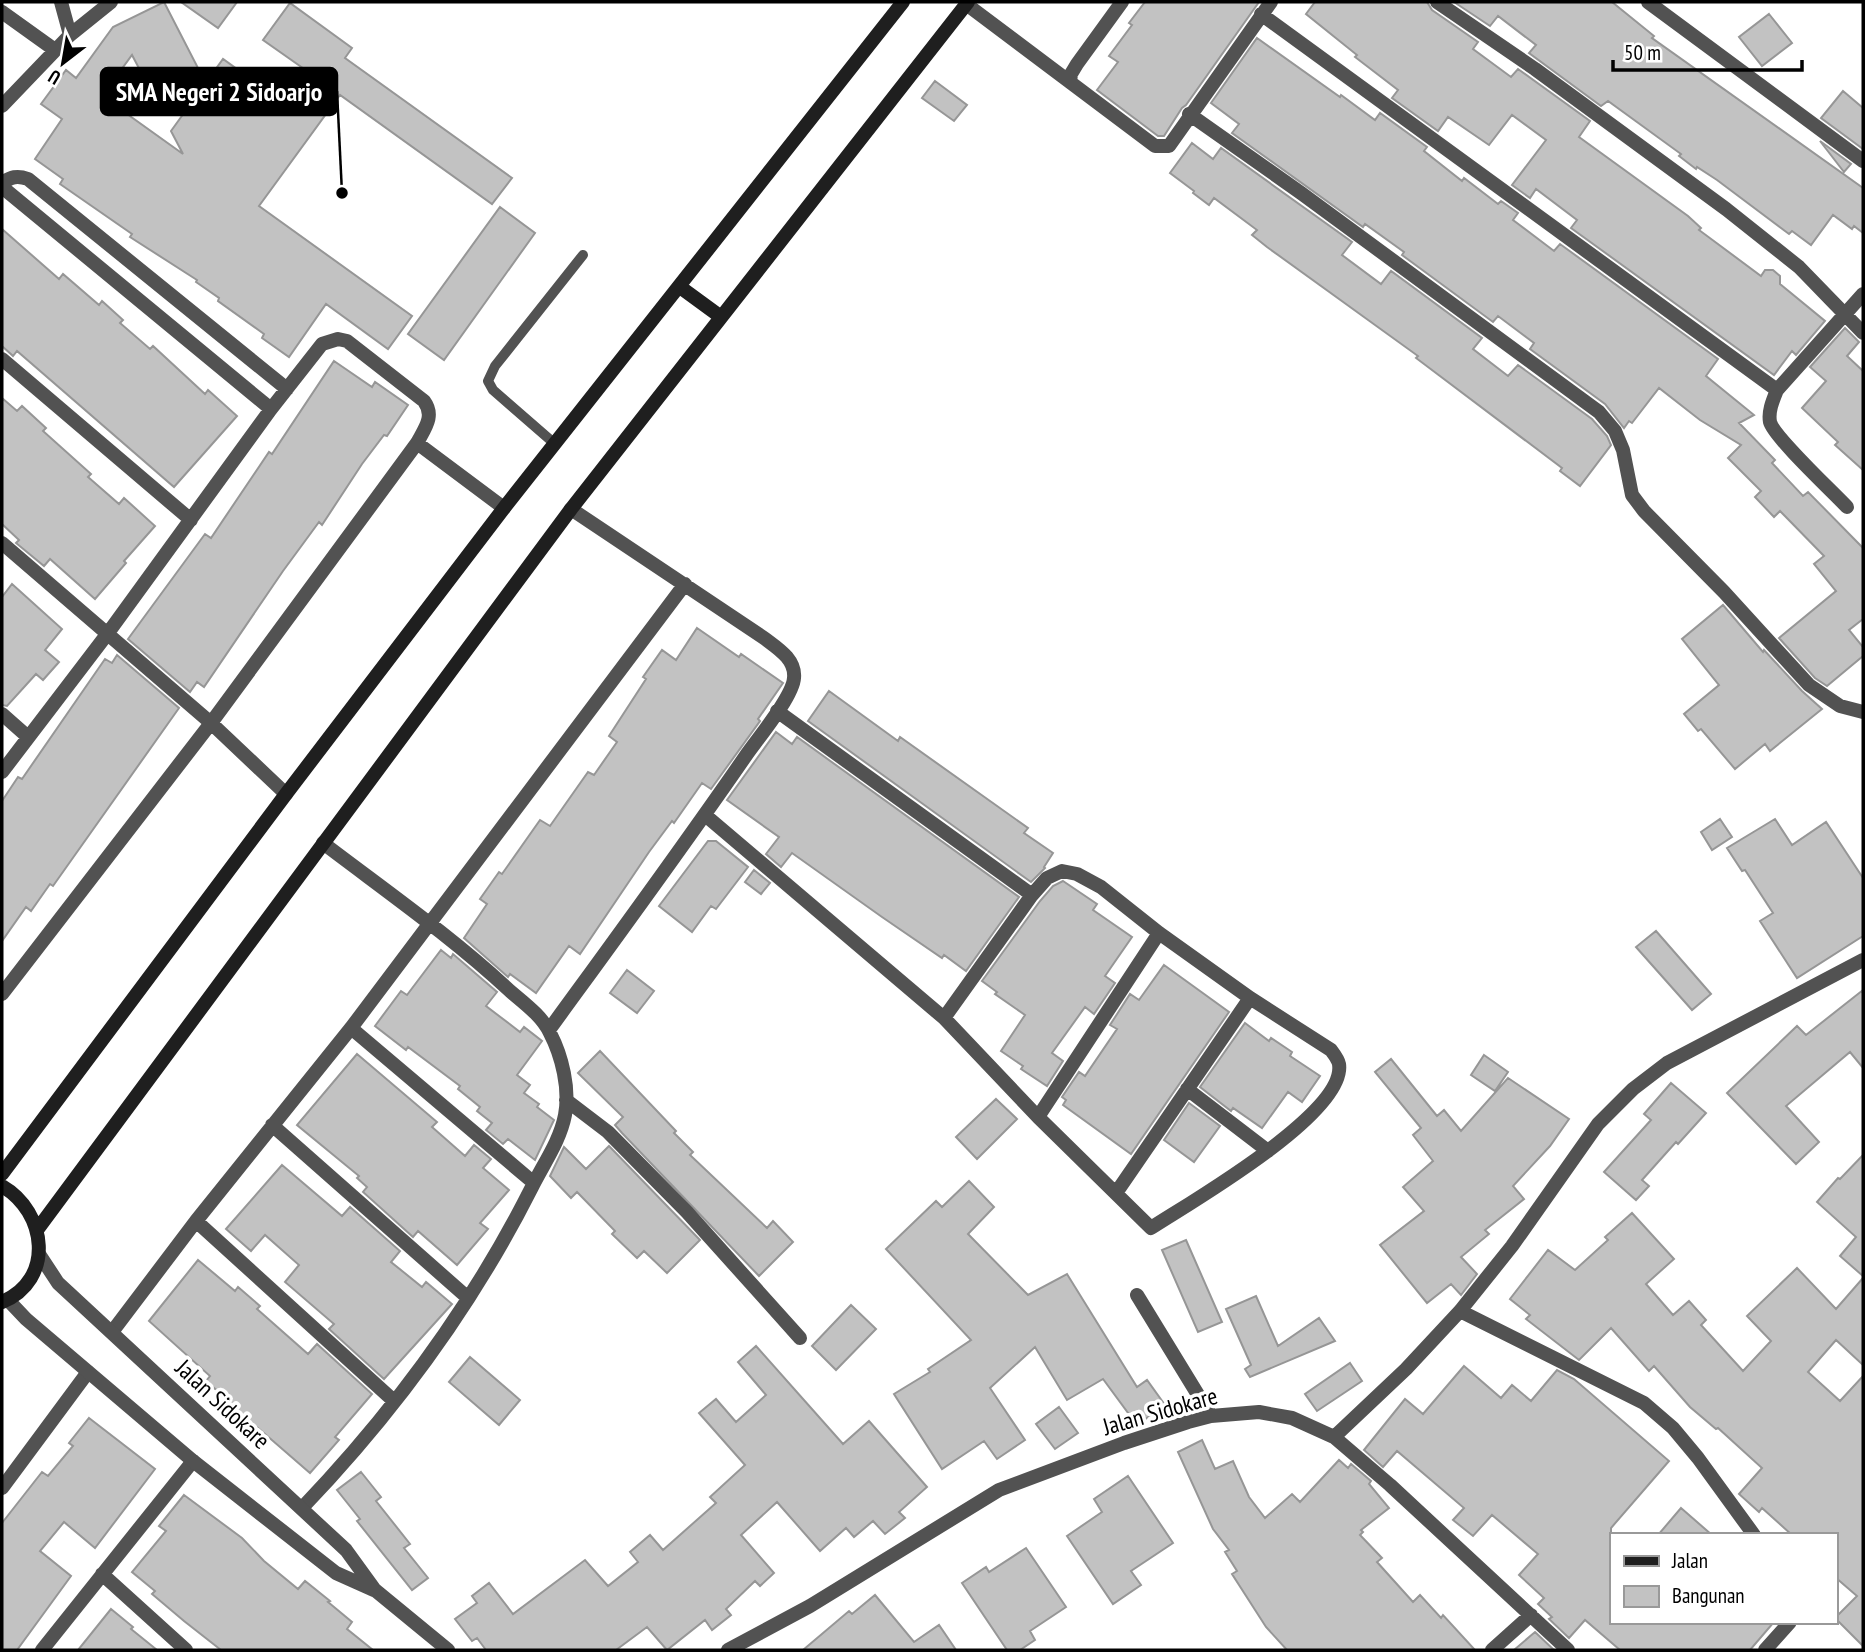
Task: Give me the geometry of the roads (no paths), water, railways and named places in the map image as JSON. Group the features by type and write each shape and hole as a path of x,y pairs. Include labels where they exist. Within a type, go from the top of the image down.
{"main road":[{"path":"2,1174 286,794 504,509 903,2"},
{"path":"37,1230 571,509 967,3"},
{"path":"680,287 721,317"},
{"path":"2,1186 14,1193 28,1208 37,1230 39,1254 33,1272 23,1287 5,1301"}],"street":[{"path":"61,2 70,35"},
{"path":"3,104 70,35 111,2"},
{"path":"1070,82 1077,64 1122,2"},
{"path":"967,3 1155,146 1168,146 1271,2"},
{"path":"1437,2 1535,69 1726,209 1799,267 1863,333"},
{"path":"1648,2 1863,161"},
{"path":"2,12 55,50"},
{"path":"1261,14 1777,390"},
{"path":"1189,114 1599,412 1615,431 1623,450 1632,495 1644,511 1724,592 1809,685 1840,706 1863,712"},
{"path":"271,409 2,185 11,177 28,179 287,389"},
{"path":"112,277 128,260"},
{"path":"1847,507 1770,424 1770,410 1777,390 1863,294"},
{"path":"2,772 322,344 338,338 347,341 424,401 429,408 429,420 417,443 212,723 2,994"},
{"path":"2,359 191,520"},
{"path":"417,443 504,509"},
{"path":"549,1030 778,711 794,678 793,666 786,656 685,584 571,509"},
{"path":"2,543 212,723 286,794"},
{"path":"112,1332 196,1221 351,1028 685,584"},
{"path":"778,711 1032,895"},
{"path":"2,714 28,737"},
{"path":"705,815 944,1018 1038,1118 1151,1228 1268,1151 1305,1121 1331,1092 1338,1076 1339,1062 1331,1050 1250,998 1159,933 1101,887 1077,874 1062,871 1047,878 1032,895 944,1018"},
{"path":"302,1508 323,1487 394,1401 468,1298 518,1215 560,1134 566,1111 562,1070 549,1030 535,1013 490,972 323,843"},
{"path":"1038,1118 1159,933"},
{"path":"1335,1437 1406,1369 1460,1311 1512,1246 1598,1124 1633,1089 1667,1063 1863,960"},
{"path":"1116,1193 1250,998"},
{"path":"351,1028 534,1183"},
{"path":"1187,1089 1268,1151"},
{"path":"566,1100 608,1132 687,1212 800,1338"},
{"path":"272,1125 468,1298"},
{"path":"196,1221 394,1401"},
{"name":"Jalan Sidokare","path":"39,1254 58,1283 346,1550 375,1590 448,1650"},
{"path":"1137,1295 1211,1416"},
{"name":"Jalan Sidokare","path":"5,1301 193,1461 336,1573 375,1590"},
{"path":"1460,1311 1644,1403 1673,1428 1753,1533"},
{"path":"2,1488 89,1372"},
{"name":"Jalan Sidokare","path":"728,1650 810,1606 999,1490 1124,1443 1211,1416 1259,1412 1292,1418 1335,1437 1569,1650"},
{"path":"42,1650 193,1461"},
{"path":"102,1574 186,1650"},
{"path":"1492,1650 1531,1615"},
{"path":"1765,1650 1788,1624"}],"lane":[{"path":"555,444 493,390 488,382 489,375 505,351 583,256"}],"place":[{"name":"SMA Negeri 2 Sidoarjo","path":"342,193"}]}
